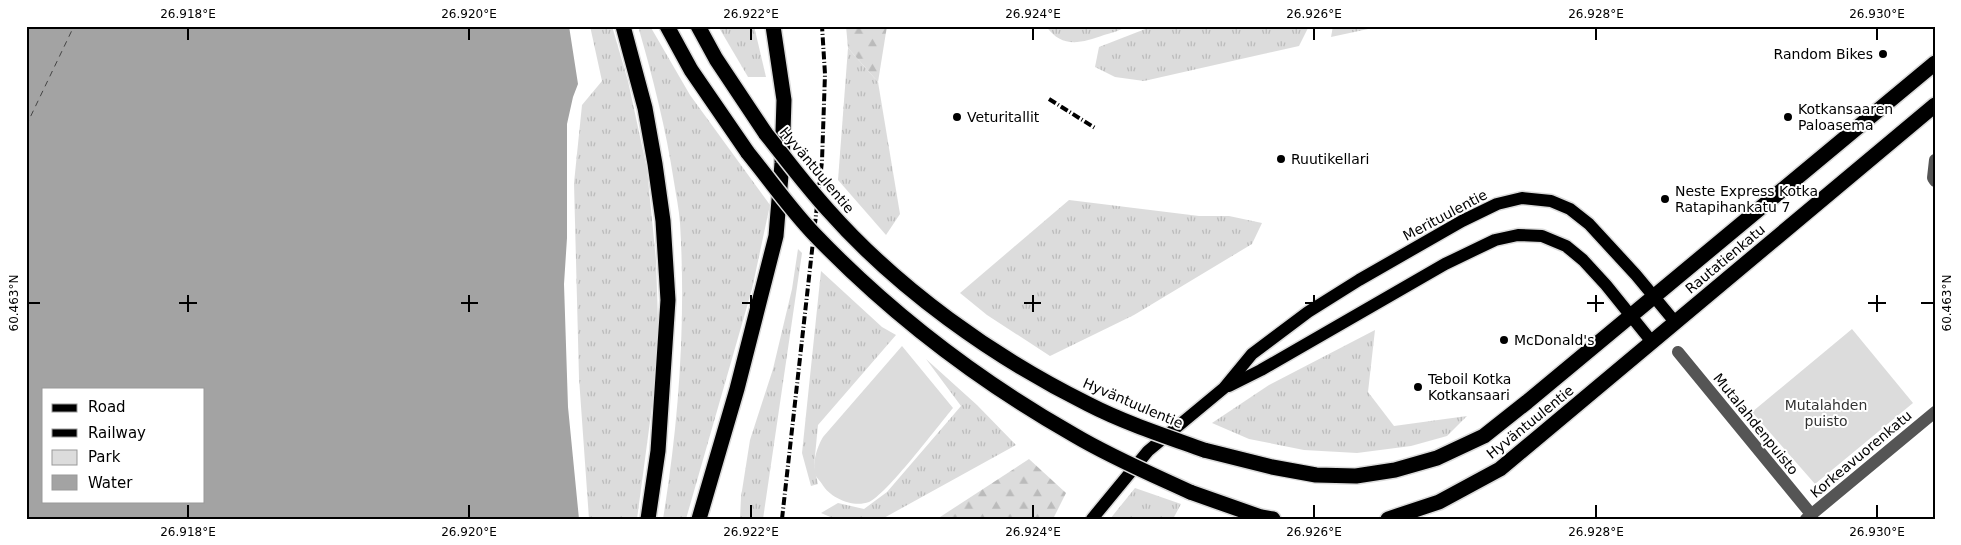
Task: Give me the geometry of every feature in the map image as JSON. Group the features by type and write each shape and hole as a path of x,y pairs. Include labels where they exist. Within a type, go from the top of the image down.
{"highway":[{"path":"623,26 645,108 655,164 663,221 668,300 658,451 648,519"},
{"path":"667,26 691,70 748,153 813,234 899,315 954,357 1022,404 1075,436 1120,460 1190,492 1262,517 1273,519"},
{"name":"Hyväntuulentie","path":"698,26 716,59 766,134 827,210 876,259 921,298 1030,372 1088,404 1140,427 1204,450 1272,467 1316,475 1356,476 1396,470 1437,458 1484,436 1654,296"},
{"path":"699,519 740,380 776,236 782,163 784,100 773,26"},
{"name":"Rautatienkatu","path":"1654,296 1935,63"},
{"name":"Rautatienkatu","path":"1675,322 1935,106"},
{"name":"Hyväntuulentie","path":"1388,519 1439,502 1500,469 1675,322"}],"main road":[{"name":"Merituulentie","path":"1092,519 1148,451 1224,388 1252,354 1308,312 1359,280 1462,221 1497,204 1522,198 1551,201 1570,209 1589,224 1675,322"},
{"name":"Merituulentie","path":"1224,388 1261,370 1452,260 1495,240 1518,235 1542,236 1566,246 1583,260 1652,342"}],"street":[{"path":"1935,160 1932,178 1935,180"},
{"name":"Mutalahdenpuisto","path":"1678,352 1809,517"},
{"name":"Korkeavuorenkatu","path":"1809,517 1935,412"}],"green space":[{"path":"590,26 612,26 628,81 647,169 656,260 658,322 653,399 637,519 589,519 579,378 574,183 582,105 602,81"},
{"path":"638,26 650,26 690,95 770,205 752,289 686,519 663,519 669,482 680,371 682,260 680,223 671,162 654,84"},
{"path":"718,26 754,26 766,77 748,77"},
{"path":"846,26 887,26 878,82 848,48"},
{"path":"1046,26 1126,26 1118,31 1096,38 1072,42 1059,38"},
{"path":"1153,26 1309,26 1299,46 1144,81 1115,77 1095,67 1099,47"},
{"path":"1333,26 1382,26 1331,37"},
{"path":"848,48 878,82 900,214 886,235 838,180"},
{"path":"1069,200 1199,216 1229,216 1262,223 1252,244 1134,315 1050,356 987,315 960,293"},
{"path":"798,249 802,253 763,519 740,519 741,497 750,440 773,369 792,289"},
{"path":"821,271 882,327 896,335 818,425 814,466 818,484 811,486 802,453"},
{"name":"Mutalahden puisto","path":"1852,329 1913,403 1815,484 1752,412"},
{"path":"1375,330 1368,392 1394,426 1467,416 1447,436 1411,446 1357,453 1304,450 1249,439 1212,423 1269,385"},
{"path":"902,346 953,408 899,474 877,497 863,504 849,503 830,494 817,478 814,470 819,445 823,437"},
{"path":"926,359 977,405 1016,445 882,519 835,519 821,513 838,503 864,509 887,492 961,406"},
{"path":"1029,459 1066,493 1053,519 937,519"},
{"path":"1135,488 1181,504 1173,519 1110,519"}],"water":[{"path":"26,26 569,26 578,84 567,124 567,238 564,284 568,407 579,519 26,519"}],"ferry route":[{"path":"26,126 74,26"}],"railway":[{"path":"782,519 822,161 825,74 822,26"},
{"path":"1049,99 1095,128"}],"place":[{"name":"Random Bikes","path":"1883,54"},
{"name":"Veturitallit","path":"957,117"},
{"name":"Kotkansaaren Paloasema","path":"1788,117"},
{"name":"Ruutikellari","path":"1281,159"},
{"name":"Neste Express Kotka Ratapihankatu 7","path":"1665,199"},
{"name":"McDonald's","path":"1504,340"},
{"name":"Teboil Kotka Kotkansaari","path":"1418,387"}]}
